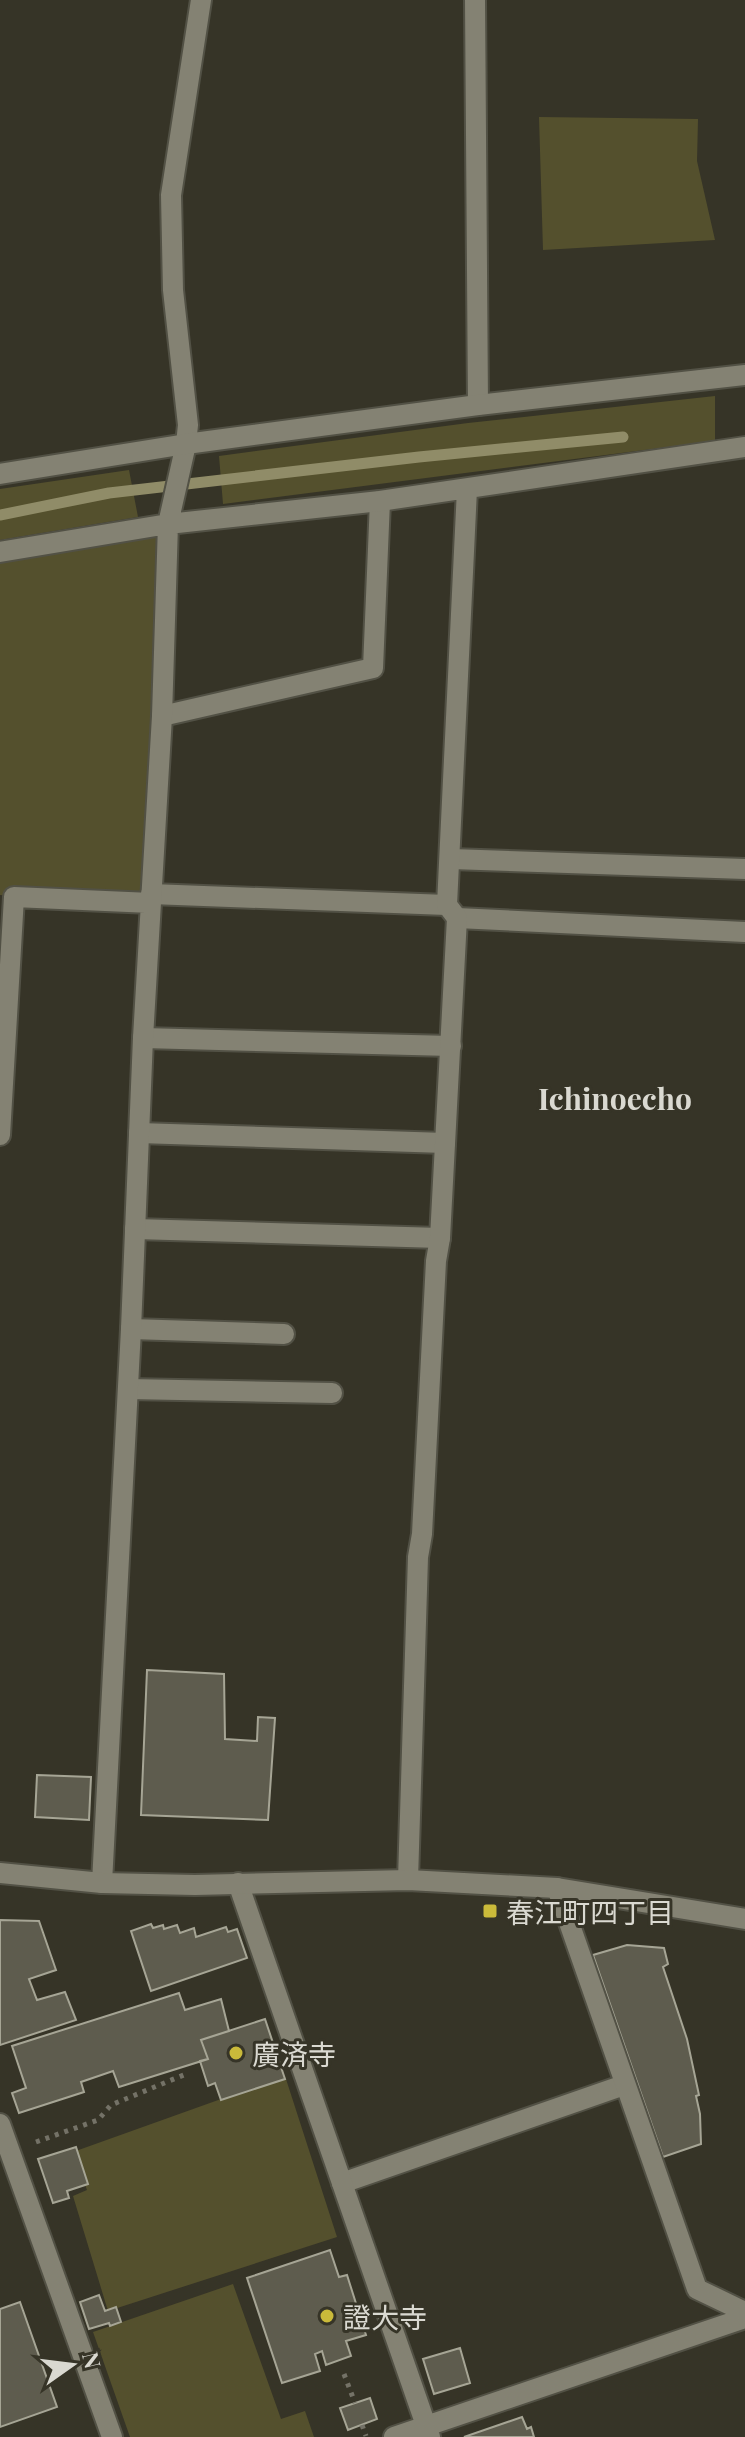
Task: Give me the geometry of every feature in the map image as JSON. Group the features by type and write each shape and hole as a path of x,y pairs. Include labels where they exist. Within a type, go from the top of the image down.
{"street":[{"path":"102,1883 143,1038 162,716 168,524 188,425 173,290 171,195 201,0"},
{"path":"475,0 478,405"},
{"path":"0,474 186,444 478,405 745,375"},
{"path":"0,552 168,524 380,501 745,447"},
{"path":"408,1880 418,1557 422,1534 451,1046 451,859 467,489"},
{"path":"162,716 373,668 380,501"},
{"path":"451,859 745,869"},
{"path":"0,1135 14,897 452,911 745,932"},
{"path":"143,1038 451,1046"},
{"path":"139,1133 445,1143"},
{"path":"135,1229 440,1238"},
{"path":"131,1329 284,1334"},
{"path":"128,1389 332,1393"},
{"path":"0,1873 102,1883 195,1885 408,1880 557,1888 745,1919"},
{"path":"238,1883 428,2432"},
{"path":"557,1888 697,2289 745,2315"},
{"path":"342,2183 624,2085"},
{"path":"0,2124 112,2437"},
{"path":"394,2437 428,2432 745,2315"}],"path":[{"path":"9,2151 98,2120 111,2105 186,2074"},
{"path":"344,2374 355,2403"}],"shaded area":[{"path":"539,117 698,119 697,161 715,240 543,250"},
{"path":"715,396 715,441 223,504 219,456 468,423"},
{"path":"129,470 138,517 0,540 0,489"},
{"path":"165,535 142,905 0,895 0,559"},
{"path":"285,2076 337,2237 108,2311 73,2196 87,2190 73,2152"},
{"path":"233,2284 281,2419 305,2411 314,2437 130,2437 93,2332"}],"building":[{"path":"147,1670 224,1674 225,1739 257,1741 258,1717 275,1718 268,1820 141,1815"},
{"path":"37,1775 91,1777 89,1820 35,1817"},
{"path":"0,1920 39,1921 56,1970 29,1979 37,2000 65,1992 76,2020 0,2045"},
{"path":"151,1924 153,1928 163,1925 164,1929 177,1925 180,1933 194,1928 196,1937 226,1927 228,1932 237,1929 247,1958 151,1991 131,1931"},
{"path":"627,1945 664,1948 668,1964 663,1967 687,2039 699,2095 696,2096 701,2144 663,2157 593,1955"},
{"path":"179,1993 185,2010 221,1999 229,2031 201,2040 208,2059 119,2087 113,2071 81,2082 84,2092 19,2113 12,2093 26,2088 12,2046"},
{"path":"265,2019 285,2079 221,2100 215,2083 208,2086 200,2061 208,2059 201,2040"},
{"path":"76,2147 88,2184 67,2191 69,2198 53,2203 38,2159"},
{"path":"330,2250 339,2277 347,2275 366,2335 346,2341 351,2356 326,2365 322,2351 315,2354 320,2371 282,2383 247,2278"},
{"path":"99,2295 105,2311 116,2307 121,2322 89,2329 80,2302"},
{"path":"20,2302 57,2407 0,2427 0,2309"},
{"path":"460,2348 470,2383 434,2394 423,2359"},
{"path":"370,2398 377,2419 348,2430 340,2408"},
{"path":"522,2417 527,2429 531,2427 534,2437 464,2437"}],"waterway":[{"path":"0,515 109,493 623,437"}],"place":[{"name":"春江町四丁目","path":"490,1911"},
{"name":"廣済寺","path":"236,2053"},
{"name":"證大寺","path":"327,2316"}],"district":[{"name":"Ichinoecho","path":"615,1098"}]}
